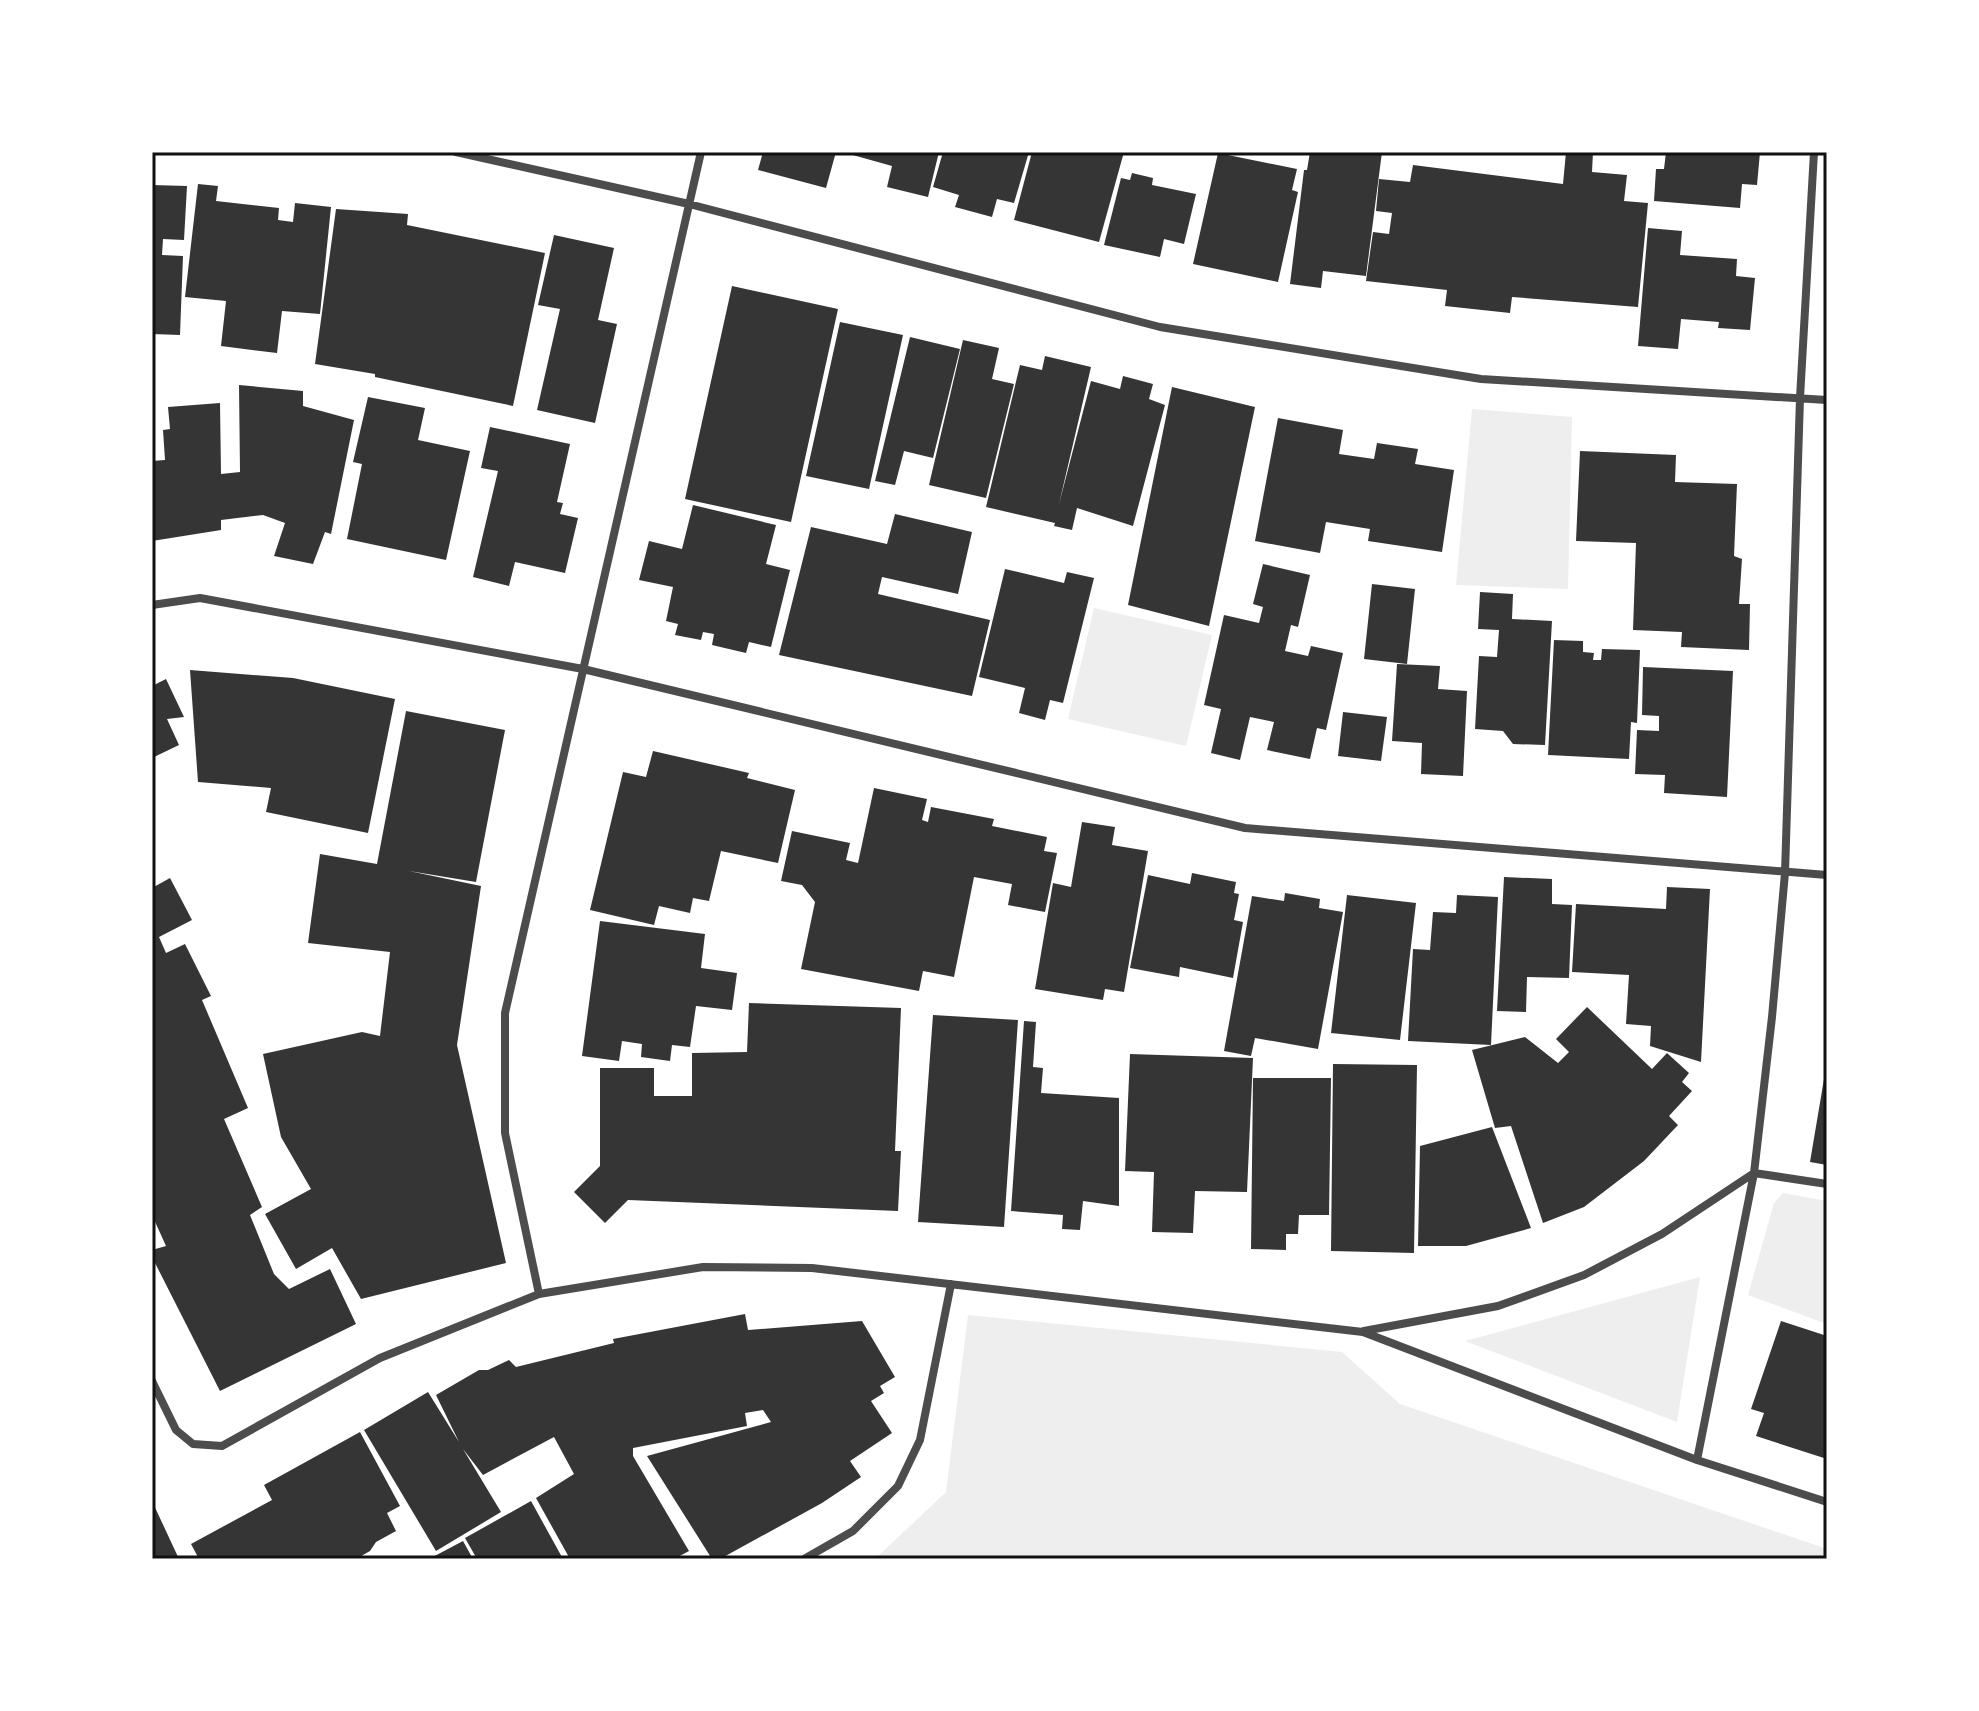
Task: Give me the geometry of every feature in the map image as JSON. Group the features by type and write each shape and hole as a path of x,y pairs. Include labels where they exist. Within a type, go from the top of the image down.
{"street":[{"path":"456,152 689,204 1160,327 1481,379 1827,400"},
{"path":"539,1294 505,1133 505,1013 701,152"},
{"path":"1697,1460 1754,1173 1785,873 1800,398 1814,152"},
{"path":"152,605 200,598 583,669 1245,828 1827,875"},
{"path":"1363,1332 1498,1306 1584,1275 1662,1234 1754,1173 1827,1184"},
{"path":"152,1381 176,1430 193,1444 222,1446 380,1358 539,1294 703,1267 812,1268 1363,1332 1697,1460 1827,1502"},
{"path":"804,1559 853,1531 898,1486 920,1440 951,1284"}],"shaded area":[{"path":"1472,409 1572,417 1568,589 1456,585"},
{"path":"1094,608 1212,635 1186,746 1068,719"},
{"path":"1783,1193 1827,1201 1827,1324 1748,1295 1774,1203"},
{"path":"1700,1277 1677,1422 1465,1341"},
{"path":"968,1315 1342,1352 1400,1404 1827,1549 1827,1559 875,1559 946,1492"}],"building":[{"path":"763,152 836,152 826,188 758,170"},
{"path":"842,152 939,152 928,197 887,187 892,166"},
{"path":"943,152 1029,152 1014,203 997,199 992,217 955,207 959,195 933,187"},
{"path":"1032,152 1124,152 1099,242 1014,220"},
{"path":"1310,152 1382,152 1366,276 1323,271 1321,288 1290,284 1304,170 1307,170"},
{"path":"1566,152 1593,152 1592,172 1627,175 1624,201 1648,203 1638,307 1512,297 1510,313 1445,306 1447,290 1366,281 1373,232 1389,234 1392,213 1376,211 1379,179 1410,182 1413,165 1563,184"},
{"path":"1666,152 1760,152 1757,185 1742,184 1740,208 1654,201 1656,169 1664,169"},
{"path":"1218,153 1297,169 1292,190 1298,192 1278,282 1193,264"},
{"path":"1132,173 1153,178 1152,185 1196,194 1184,244 1164,239 1160,257 1104,245 1121,178 1130,180"},
{"path":"198,184 218,186 216,201 279,208 278,220 293,222 295,203 331,207 320,314 282,311 277,353 221,346 226,301 185,297"},
{"path":"152,185 187,186 184,240 163,239 162,255 183,256 180,335 152,334"},
{"path":"336,209 408,214 407,225 545,253 513,406 375,377 375,374 315,364"},
{"path":"1648,228 1682,231 1680,255 1737,259 1736,276 1755,278 1750,330 1718,328 1719,322 1681,319 1678,349 1638,346"},
{"path":"554,235 614,248 598,320 617,324 595,423 537,410 560,309 538,305"},
{"path":"732,286 838,309 791,522 685,499"},
{"path":"840,322 903,335 869,489 806,476"},
{"path":"910,337 960,349 933,458 904,451 895,485 875,481"},
{"path":"963,340 999,348 992,379 1014,384 986,498 929,485"},
{"path":"1045,356 1091,367 1059,504 1091,381 1120,389 1123,376 1153,384 1149,399 1165,405 1133,526 1077,508 1072,530 986,507 1020,365 1042,370"},
{"path":"239,385 303,391 303,406 354,420 331,534 325,532 313,564 274,556 285,523 263,515 221,520 221,530 152,541 152,461 165,460 163,430 170,429 168,407 220,403 221,474 240,472"},
{"path":"1172,387 1255,407 1209,626 1128,605"},
{"path":"368,397 425,408 418,440 470,451 446,560 347,539 362,464 353,462"},
{"path":"1278,418 1343,430 1339,454 1374,459 1377,443 1418,449 1415,464 1454,470 1442,552 1368,541 1370,529 1326,522 1320,553 1255,541"},
{"path":"490,427 570,444 557,502 563,503 560,514 578,518 565,573 515,562 509,586 473,577 498,471 481,468"},
{"path":"1580,451 1676,455 1675,482 1737,484 1734,556 1742,559 1739,604 1750,604 1749,650 1681,647 1682,632 1633,630 1636,543 1576,541"},
{"path":"693,505 776,525 766,564 790,570 771,647 749,642 746,653 712,645 714,634 703,632 701,640 675,635 678,624 666,621 673,587 639,580 649,541 682,549"},
{"path":"895,514 972,532 958,594 882,577 878,594 990,620 972,696 779,655 811,527 887,544"},
{"path":"1263,564 1310,575 1298,627 1291,625 1285,651 1308,656 1311,646 1343,653 1326,730 1317,728 1310,759 1267,750 1274,722 1250,717 1240,760 1211,753 1221,709 1204,705 1224,615 1259,623 1263,607 1253,604"},
{"path":"1005,569 1064,583 1067,572 1094,578 1063,703 1050,700 1045,720 1019,713 1025,688 979,677"},
{"path":"1372,584 1415,589 1407,664 1364,659"},
{"path":"1480,592 1513,594 1512,619 1552,621 1545,745 1513,744 1503,731 1475,729 1479,656 1497,657 1499,630 1478,629"},
{"path":"1554,640 1583,641 1583,652 1594,653 1593,660 1601,660 1602,649 1640,650 1637,723 1631,722 1629,759 1548,755"},
{"path":"1397,664 1440,666 1438,689 1467,691 1463,776 1421,774 1422,743 1392,741"},
{"path":"1643,667 1733,671 1727,797 1664,793 1665,775 1635,774 1637,730 1659,731 1659,716 1642,715"},
{"path":"190,670 293,678 395,699 368,833 266,812 271,788 198,782"},
{"path":"166,679 184,717 167,719 179,745 152,758 152,686"},
{"path":"406,711 505,730 476,882 409,871 481,886 457,1045 506,1263 361,1299 332,1248 296,1269 265,1214 311,1189 281,1137 263,1054 362,1032 380,1036 390,952 308,943 320,854 377,864"},
{"path":"1343,712 1387,717 1381,761 1338,756"},
{"path":"653,751 749,773 747,778 795,790 778,863 721,851 709,901 693,898 690,913 659,906 654,925 590,910 623,772 646,777"},
{"path":"874,788 927,799 922,820 928,822 931,807 994,819 992,826 1047,837 1044,851 1057,853 1045,912 1008,905 1012,884 974,877 954,977 923,971 919,991 801,969 815,902 802,885 781,881 792,831 850,843 846,860 858,863"},
{"path":"1082,822 1115,827 1112,845 1148,851 1124,992 1105,989 1103,1000 1035,989 1053,883 1071,887"},
{"path":"1192,873 1236,882 1234,893 1239,894 1234,920 1243,922 1233,978 1180,967 1179,977 1130,968 1148,875 1190,884"},
{"path":"1504,877 1552,879 1552,904 1572,905 1569,978 1527,977 1526,1012 1497,1011"},
{"path":"170,878 192,920 159,937 166,953 185,944 211,996 202,1000 248,1108 224,1119 262,1207 250,1215 274,1274 289,1289 330,1269 356,1324 220,1391 152,1257 152,1250 166,1246 152,1215 152,888"},
{"path":"1667,887 1710,889 1701,1062 1650,1046 1651,1026 1626,1024 1629,975 1572,972 1576,904 1666,909"},
{"path":"1285,893 1320,899 1319,908 1343,912 1318,1049 1255,1038 1251,1056 1224,1051 1252,896 1284,901"},
{"path":"1347,895 1416,903 1400,1040 1331,1033"},
{"path":"1457,895 1498,897 1491,1045 1408,1041 1413,949 1430,950 1433,912 1456,913"},
{"path":"600,921 705,934 701,968 737,973 732,1010 696,1006 690,1047 672,1045 670,1061 641,1057 642,1044 622,1041 619,1061 582,1056"},
{"path":"749,1003 901,1008 895,1151 901,1151 898,1211 628,1200 605,1223 574,1192 600,1166 600,1068 654,1068 654,1096 692,1096 692,1053 747,1052"},
{"path":"1587,1007 1652,1069 1667,1053 1689,1073 1682,1082 1692,1091 1669,1116 1678,1125 1644,1161 1584,1207 1543,1223 1511,1126 1495,1128 1472,1050 1525,1037 1558,1063 1569,1052 1556,1039"},
{"path":"933,1015 1018,1020 1004,1227 918,1222"},
{"path":"1024,1021 1036,1022 1033,1067 1043,1068 1041,1093 1119,1098 1119,1206 1083,1201 1080,1230 1062,1229 1063,1215 1011,1211"},
{"path":"1130,1054 1253,1058 1247,1192 1195,1191 1193,1233 1152,1232 1154,1172 1125,1171"},
{"path":"1333,1064 1417,1065 1414,1253 1331,1251"},
{"path":"1827,1073 1827,1165 1810,1162"},
{"path":"1253,1078 1331,1078 1329,1215 1299,1215 1298,1234 1286,1234 1286,1250 1251,1249"},
{"path":"1492,1127 1531,1228 1466,1246 1418,1246 1420,1146"},
{"path":"745,1314 748,1330 862,1321 895,1377 880,1386 884,1393 871,1401 892,1433 850,1461 861,1477 822,1503 720,1559 712,1559 647,1456 771,1422 763,1410 745,1413 747,1426 633,1448 633,1456 689,1551 674,1559 570,1559 536,1498 574,1474 554,1437 483,1475 463,1449 501,1512 436,1551 364,1430 428,1392 459,1442 436,1395 479,1370 488,1370 509,1360 516,1367 614,1343 613,1339"},
{"path":"1781,1321 1827,1336 1827,1459 1756,1436 1764,1413 1751,1409"},
{"path":"360,1432 400,1506 387,1513 396,1531 376,1542 370,1551 356,1559 199,1559 191,1544 272,1500 264,1485"},
{"path":"152,1501 179,1559 152,1559"},
{"path":"531,1501 563,1559 477,1559 465,1538"},
{"path":"463,1541 473,1559 429,1559"}]}
